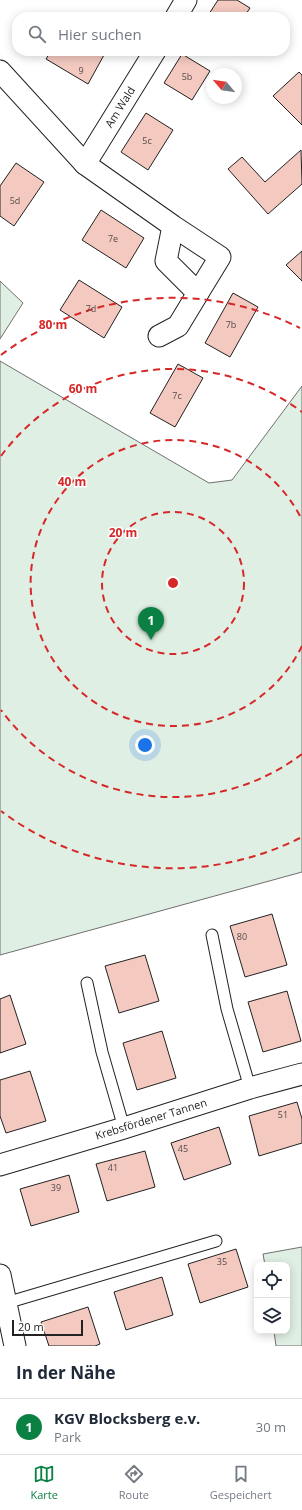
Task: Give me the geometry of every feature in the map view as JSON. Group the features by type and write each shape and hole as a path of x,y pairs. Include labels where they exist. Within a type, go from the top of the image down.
{"street":[{"path":"179,12 186,0"},
{"name":"Am Wald","path":"85,164 152,56"},
{"path":"0,71 85,164 220,257 178,326 159,336"},
{"path":"173,226 166,261 198,293"},
{"name":"Krebsfördener Tannen","path":"0,1165 250,1088 302,1074"},
{"path":"0,1275 16,1346"}],"lane":[{"path":"212,935 227,1009 250,1088"},
{"path":"87,983 102,1052 124,1128"},
{"path":"6,1303 216,1241"}],"green space":[{"path":"0,281 23,303 0,339"},
{"path":"0,361 209,483 232,480 302,386 302,872 0,955"},
{"path":"302,1247 302,1346 276,1346 274,1334 290,1334 290,1262 264,1262 263,1254"}],"building":[{"path":"218,0 237,0 250,8 247,12 210,12"},
{"path":"48,56 103,56 88,84 46,59"},
{"path":"181,56 185,56 206,69 206,77 192,100 164,83"},
{"path":"299,72 302,75 302,125 273,96"},
{"path":"146,113 173,130 148,170 121,152"},
{"path":"301,150 302,184 268,214 228,169 242,157 265,182"},
{"path":"16,163 44,182 14,226 0,216 0,186"},
{"path":"101,210 144,238 126,268 82,240"},
{"path":"302,251 302,281 286,265"},
{"path":"79,280 122,307 104,338 60,310"},
{"path":"233,293 258,307 230,357 205,343"},
{"path":"178,364 203,378 175,427 150,413"},
{"path":"272,914 287,965 245,977 230,926"},
{"path":"145,955 159,1001 119,1013 105,966"},
{"path":"287,991 301,1041 263,1052 248,1002"},
{"path":"10,995 26,1044 0,1053 0,999"},
{"path":"162,1031 176,1078 137,1090 123,1043"},
{"path":"30,1071 46,1121 6,1133 0,1116 0,1080"},
{"path":"297,1102 302,1119 302,1143 259,1156 249,1116"},
{"path":"219,1127 231,1164 184,1180 171,1143"},
{"path":"145,1151 155,1187 107,1201 96,1164"},
{"path":"69,1175 79,1212 31,1226 20,1189"},
{"path":"236,1249 248,1287 200,1303 188,1264"},
{"path":"162,1277 173,1315 126,1330 114,1292"},
{"path":"88,1307 100,1344 95,1346 49,1346 41,1322"}],"place":[{"name":"KGV Blocksberg e.v.","path":"151,640"}]}
